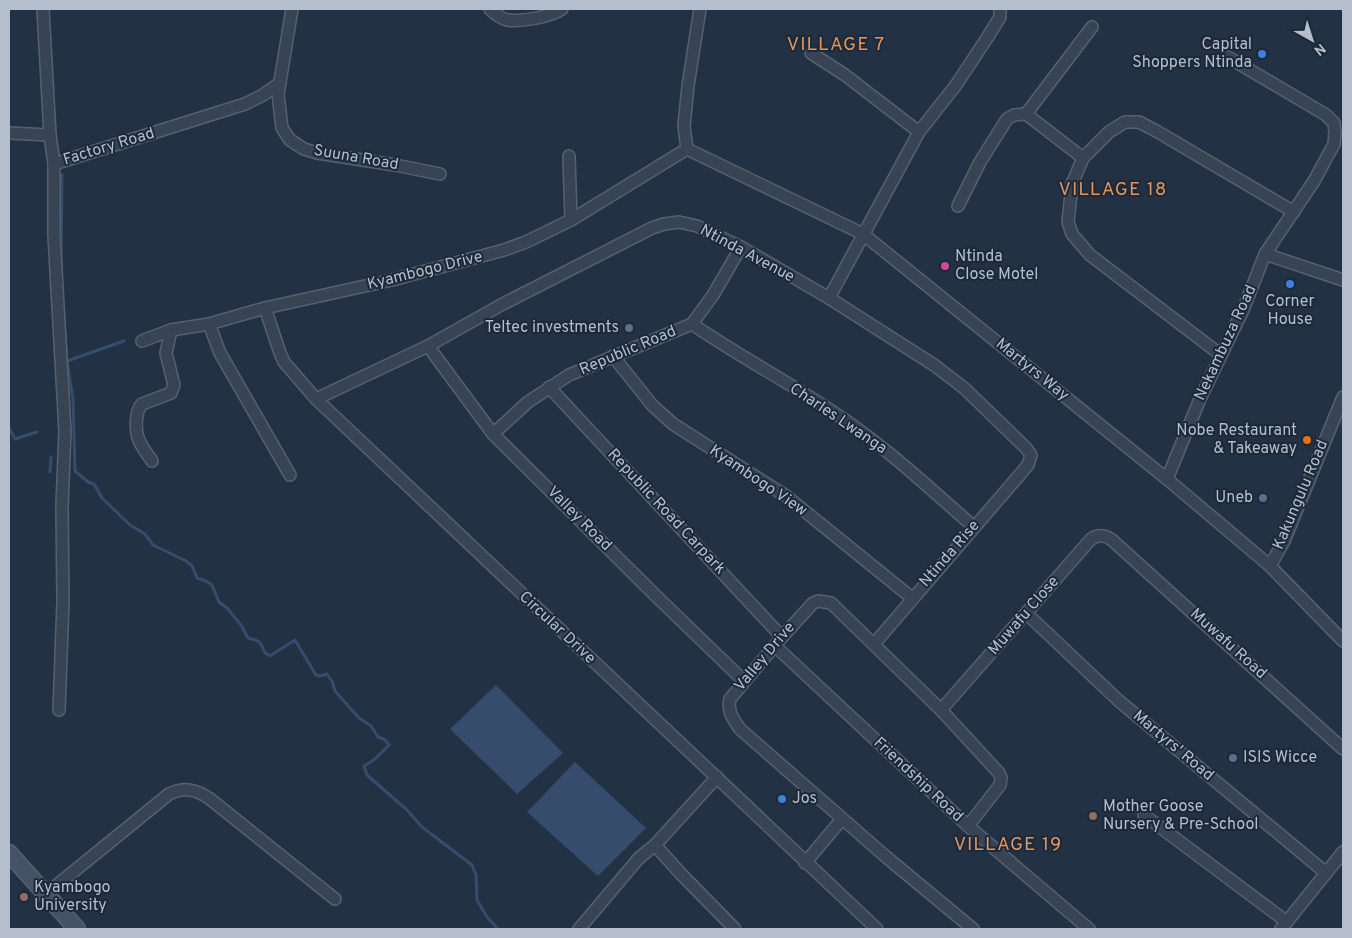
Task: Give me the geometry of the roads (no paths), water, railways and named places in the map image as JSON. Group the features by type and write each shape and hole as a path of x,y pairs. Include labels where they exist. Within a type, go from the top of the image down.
{"street":[{"name":"Factory Road","path":"43,9 50,135 54,164 245,104 263,95 280,83"},
{"name":"Suuna Road","path":"292,9 278,94 282,128 285,135 294,144 317,153 440,174"},
{"path":"490,9 497,16 507,20 537,18 556,13 562,9"},
{"path":"687,150 684,126 700,9"},
{"path":"829,298 919,132 956,85 987,38 1000,17 1000,9"},
{"path":"1026,114 1092,27"},
{"path":"811,53 845,75 919,132"},
{"name":"Nekambuza Road","path":"1167,479 1200,399 1243,310 1265,254 1314,181 1334,144 1334,123 1326,115 1226,56"},
{"path":"958,206 980,162 1007,119 1014,115 1026,114 1083,158"},
{"path":"1221,355 1090,255 1072,234 1068,222 1072,184 1083,158 1109,132 1125,122 1140,122 1294,212"},
{"path":"9,133 50,135"},
{"name":"Kyambogo Drive","path":"142,341 171,330 209,324 265,308 392,280 478,258 526,242 571,220 687,150"},
{"name":"Martyrs Way","path":"687,150 863,234 1167,479 1270,566 1343,641"},
{"path":"569,156 571,220"},
{"path":"54,164 54,235 65,432 62,506 63,602 59,710"},
{"name":"Ntinda Avenue","path":"316,399 428,346 501,305 640,234 664,224 679,222 697,226 741,247 829,298 934,365 964,388 1026,448 1030,455 1028,465"},
{"name":"Republic Road","path":"494,434 528,402 569,375 692,324 713,295 741,247"},
{"path":"1265,254 1343,280"},
{"name":"Circular Drive","path":"265,308 284,362 316,399 540,613 717,776 805,863 877,929"},
{"path":"209,324 220,353 290,475"},
{"name":"Charles Lwanga","path":"692,324 833,412 889,453 974,526"},
{"path":"152,462 137,435 138,408 142,404 171,393 174,390 166,353 171,330"},
{"name":"Valley Road","path":"428,346 494,434 744,681"},
{"name":"Kyambogo View","path":"613,356 663,416 786,496 912,598"},
{"name":"Republic Road Carpark","path":"549,387 778,641"},
{"name":"Kakungulu Road","path":"1270,566 1284,541 1343,396"},
{"name":"Ntinda Rise","path":"874,644 1028,465"},
{"name":"Muwafu Close","path":"941,710 1092,539 1096,536 1105,536 1112,540"},
{"name":"Muwafu Road","path":"1112,540 1343,749"},
{"name":"Valley Drive","path":"968,826 1000,785 1001,778 996,769 941,710 831,603 818,601 807,608 730,699 728,706 730,715 740,729 842,819 973,929"},
{"name":"Martyrs' Road","path":"1026,613 1118,701 1326,873"},
{"name":"Friendship Road","path":"778,641 968,826 1089,929"},
{"path":"579,929 639,858 655,845 717,776"},
{"path":"46,894 169,794 185,789 195,790 210,799 335,899"},
{"path":"1144,815 1284,926 1343,852"},
{"path":"805,863 842,819"},
{"path":"655,845 735,929"},
{"path":"9,853 77,929"}],"water":[{"path":"496,685 563,753 517,794 450,729"},
{"path":"575,762 646,828 598,876 527,812"}],"waterway":[{"path":"61,271 62,175"},
{"path":"63,307 67,361 73,399 75,471 88,482 94,484 102,498 130,525 145,534 153,545 186,561 192,566 197,578 212,585 219,602 227,608 241,625 248,638 261,644 264,652 270,656 295,640 316,675 327,674 332,681 335,691 359,718 371,726 378,737 384,739 389,745 375,759 364,766 367,775 406,809 422,827 472,865 476,875 477,900 487,917 498,929"},
{"path":"67,361 124,341"},
{"path":"9,428 15,439 37,432"},
{"path":"50,472 51,457"}],"place":[{"name":"Capital Shoppers Ntinda","path":"1262,54"},
{"name":"Ntinda Close Motel","path":"945,266"},
{"name":"Corner House","path":"1290,284"},
{"name":"Teltec investments","path":"629,328"},
{"name":"Nobe Restaurant & Takeaway","path":"1307,440"},
{"name":"Uneb","path":"1263,498"},
{"name":"ISIS Wicce","path":"1233,758"},
{"name":"Jos","path":"782,799"},
{"name":"Mother Goose Nursery & Pre-School","path":"1093,816"},
{"name":"Kyambogo University","path":"24,897"}],"district":[{"name":"VILLAGE 7","path":"836,45"},
{"name":"VILLAGE 18","path":"1113,190"},
{"name":"VILLAGE 19","path":"1008,845"}]}
